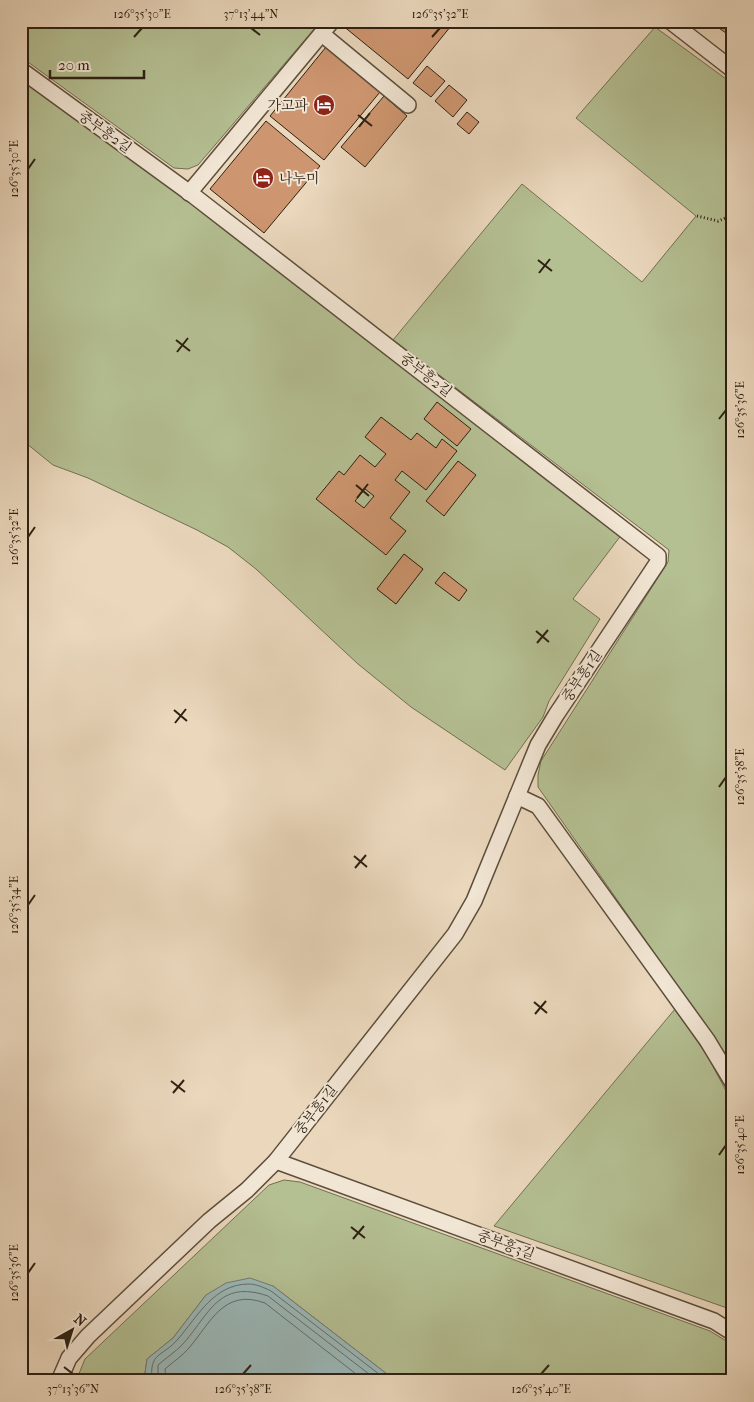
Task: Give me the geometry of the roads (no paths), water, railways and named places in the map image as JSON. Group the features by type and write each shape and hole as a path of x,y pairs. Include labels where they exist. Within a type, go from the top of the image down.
{"lane":[{"path":"189,193 332,21"},
{"path":"670,21 733,70"},
{"path":"322,34 408,105"},
{"name":"중부흥2길","path":"21,70 189,193 658,556 658,562"},
{"name":"중부흥1길","path":"58,1381 68,1358 88,1336 209,1221 247,1190 276,1161 455,934 474,901 538,746 556,715 658,562"},
{"path":"517,796 538,806 707,1040 733,1083"},
{"name":"중부흥3길","path":"276,1161 714,1321 733,1333"}],"water":[{"path":"250,1278 273,1286 396,1381 148,1381 145,1373 147,1359 173,1338 206,1295 226,1283"}],"place":[{"name":"가고파","path":"324,105"},
{"name":"나누미","path":"263,178"}]}
